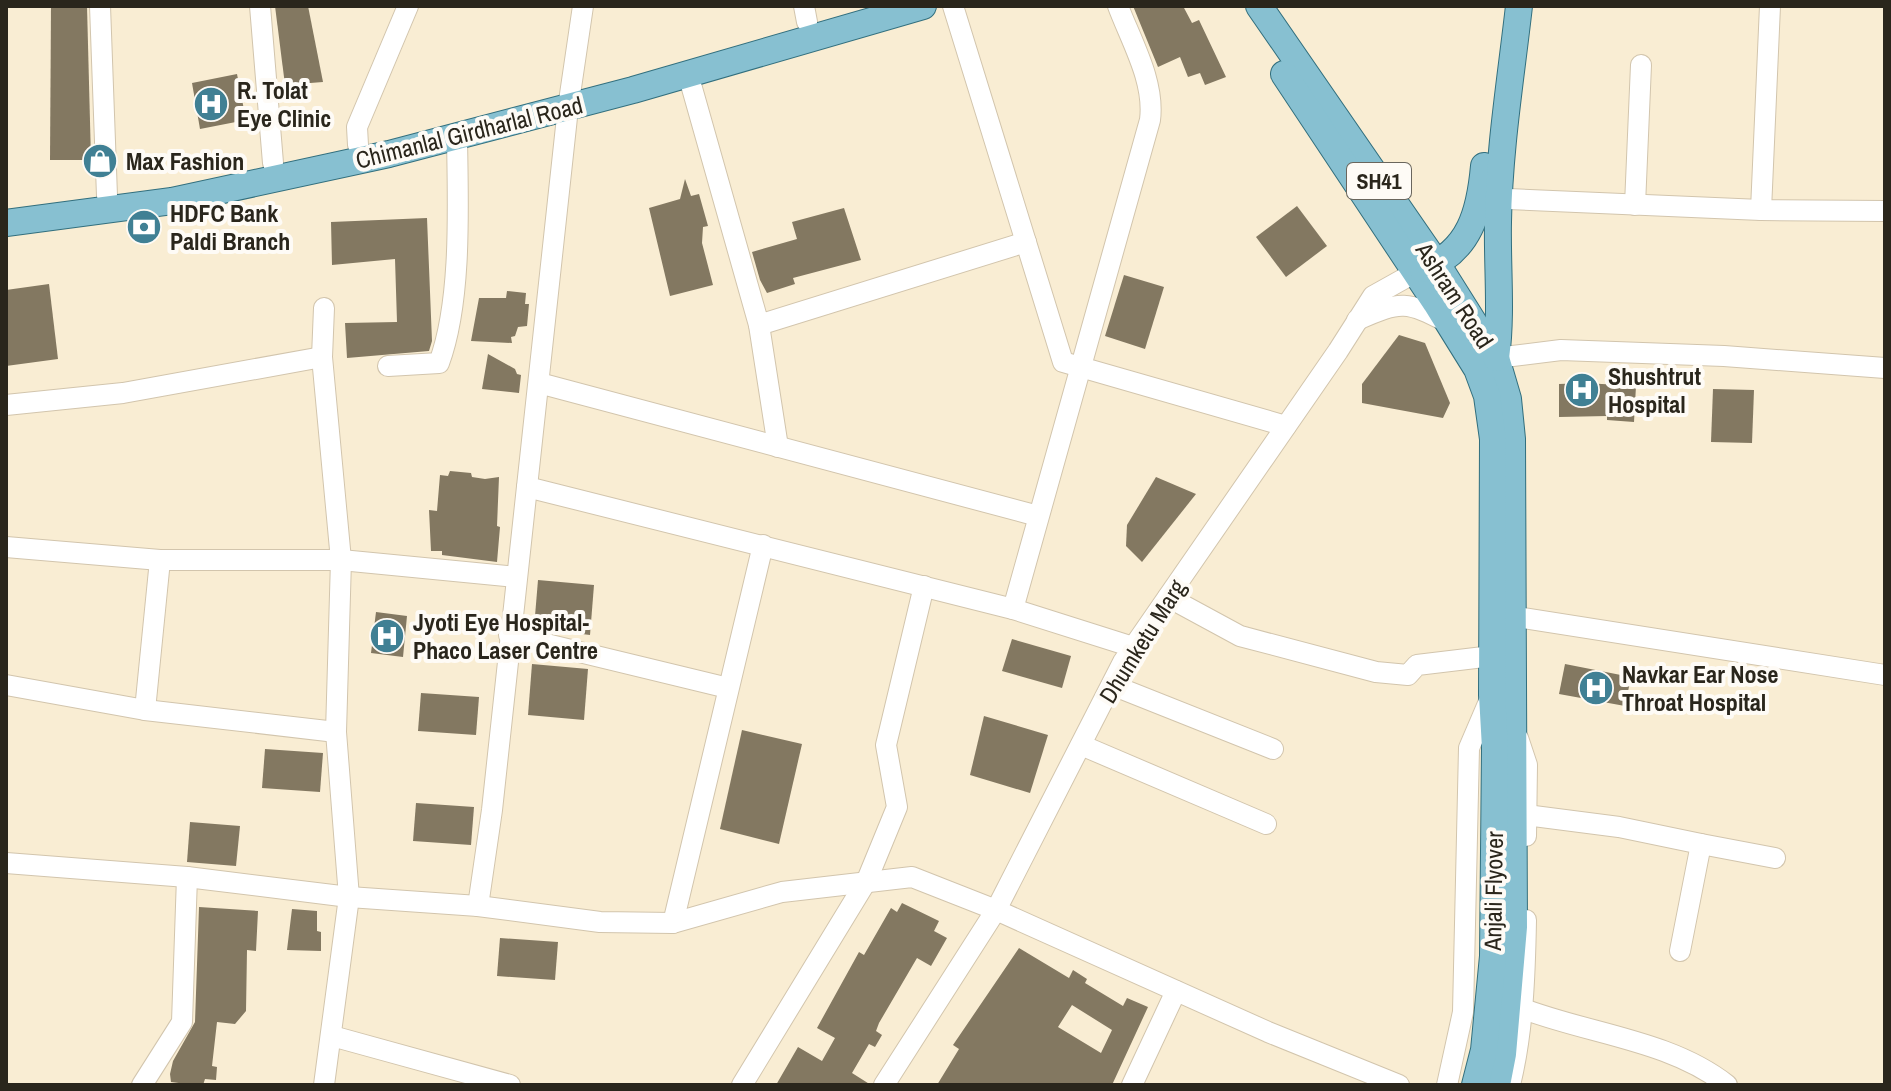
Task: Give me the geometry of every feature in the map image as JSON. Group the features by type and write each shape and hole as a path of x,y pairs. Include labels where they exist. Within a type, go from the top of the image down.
{"main road":[{"name":"Chimanlal Girdharlal Road","path":"6,223 172,201 457,138 806,14 866,6"},
{"name":"Chimanlal Girdharlal Road","path":"6,209 170,187 688,74 923,6"},
{"name":"Ashram Road","path":"1241,6 1427,268 1449,323 1487,363 1487,396 1493,439 1492,695"},
{"name":"Ashram Road","path":"1259,6 1508,399 1512,439 1508,742"},
{"path":"1487,363 1500,326 1490,199 1501,6"},
{"path":"1427,268 1455,251 1490,199 1519,6"},
{"name":"Anjali Flyover","path":"1492,695 1508,742 1514,927 1503,1054 1497,1085"},
{"name":"Anjali Flyover","path":"1475,1085 1484,1050 1508,742"}],"street":[{"path":"100,6 107,196"},
{"path":"358,145 357,127 408,6"},
{"path":"478,906 492,810 569,100 583,6"},
{"path":"953,6 1063,362 1286,426"},
{"path":"1013,609 1079,366 1136,173 1152,105 1150,88 1118,6"},
{"path":"1761,210 1770,6"},
{"path":"255,8 273,163"},
{"path":"1635,205 1641,65"},
{"path":"688,74 759,325 778,447"},
{"path":"388,366 439,363 450,335 458,216 457,138"},
{"path":"1490,199 1761,210 1885,211"},
{"path":"759,325 1026,242"},
{"name":"Dhumketu Marg","path":"884,1085 996,910 1133,647 1373,296 1427,268"},
{"path":"1357,320 1386,307 1414,305 1449,323"},
{"path":"324,308 322,357 341,560 336,732 349,897 324,1085"},
{"path":"1487,363 1561,350 1724,356 1885,368"},
{"path":"6,405 123,393 322,357"},
{"path":"539,383 1038,516"},
{"path":"527,487 1013,609 1133,647"},
{"path":"673,923 763,545"},
{"path":"6,547 160,560 341,560 516,577"},
{"path":"145,710 160,560"},
{"path":"742,1085 867,880 897,807 886,745 924,586"},
{"path":"1168,597 1240,636 1376,672 1408,675 1417,665 1492,656"},
{"path":"1511,616 1885,675"},
{"path":"509,635 728,688"},
{"path":"6,685 145,710 336,732"},
{"path":"1112,685 1273,749"},
{"path":"1447,1085 1463,1012 1469,748 1492,695"},
{"path":"1508,742 1527,765 1525,959 1518,1054 1510,1085"},
{"path":"1081,745 1266,824"},
{"path":"1526,815 1619,827 1775,858"},
{"path":"1680,951 1701,844"},
{"path":"6,863 187,877 349,897 478,906 600,922 673,923 782,892 912,877 996,910 1268,1032 1399,1085"},
{"path":"142,1085 182,1022 187,877"},
{"path":"1132,1085 1176,991"},
{"path":"1521,1008 1554,1021 1658,1050 1708,1070 1727,1085"},
{"path":"332,1036 510,1085"}],"building":[{"path":"51,6 87,6 91,160 50,160"},
{"path":"275,6 308,6 323,82 285,85"},
{"path":"1133,6 1183,6 1192,23 1199,20 1226,77 1205,85 1200,73 1188,77 1180,57 1158,67"},
{"path":"237,74 246,120 200,129 192,83"},
{"path":"685,179 691,196 699,194 708,226 703,227 702,243 713,285 670,296 649,208 680,199"},
{"path":"1297,206 1327,246 1286,277 1256,237"},
{"path":"844,208 861,260 793,278 795,284 767,293 752,252 797,239 792,222"},
{"path":"427,218 432,341 429,351 347,358 345,323 397,322 395,259 332,265 331,222"},
{"path":"1124,275 1164,287 1145,349 1105,336"},
{"path":"49,284 58,359 6,366 6,290"},
{"path":"507,291 526,293 525,304 529,304 527,326 518,327 515,336 511,337 512,343 471,341 479,298 506,298"},
{"path":"1399,335 1425,343 1450,403 1443,418 1362,403 1362,384"},
{"path":"488,354 521,375 519,393 482,389"},
{"path":"1559,384 1636,386 1634,422 1607,420 1607,416 1559,417"},
{"path":"1713,389 1754,390 1752,443 1711,442"},
{"path":"450,471 471,473 472,477 485,479 499,477 497,562 431,551 429,510 437,511 440,475 448,476"},
{"path":"1156,477 1196,494 1142,562 1126,546 1127,525"},
{"path":"538,580 594,585 590,635 534,628"},
{"path":"376,612 407,616 403,657 371,653"},
{"path":"1012,639 1071,656 1062,688 1002,671"},
{"path":"532,664 588,669 584,720 528,715"},
{"path":"1565,664 1631,677 1625,706 1559,694"},
{"path":"421,693 479,697 476,735 418,731"},
{"path":"984,716 1048,735 1030,793 970,775"},
{"path":"742,730 802,744 779,844 720,829"},
{"path":"265,749 323,753 320,792 262,788"},
{"path":"416,803 474,807 471,845 413,841"},
{"path":"190,822 240,826 236,866 187,862"},
{"path":"902,903 939,921 934,931 947,938 931,966 917,958 879,1023 876,1031 882,1035 875,1047 869,1044 852,1073 871,1085 776,1085 798,1047 822,1061 835,1038 817,1028 859,952 864,955 891,908 897,912"},
{"path":"199,907 258,911 256,951 247,950 246,1011 235,1024 217,1022 212,1066 217,1067 216,1080 205,1079 203,1085 194,1085 171,1082 170,1074 173,1061 195,1022"},
{"path":"292,909 317,911 321,951 287,950"},
{"path":"500,938 558,942 555,980 497,976"},
{"path":"1019,948 1069,978 1073,970 1087,979 1085,983 1123,1006 1127,998 1148,1007 1112,1085 937,1085 959,1049 953,1045","holes":["1072,1005 1112,1030 1101,1053 1058,1027"]}],"place":[{"name":"R. Tolat Eye Clinic","path":"211,104"},
{"name":"Max Fashion","path":"100,161"},
{"name":"HDFC Bank Paldi Branch","path":"144,227"},
{"name":"Shushtrut Hospital","path":"1582,390"},
{"name":"Jyoti Eye Hospital- Phaco Laser Centre","path":"387,636"},
{"name":"Navkar Ear Nose Throat Hospital","path":"1596,688"}]}
